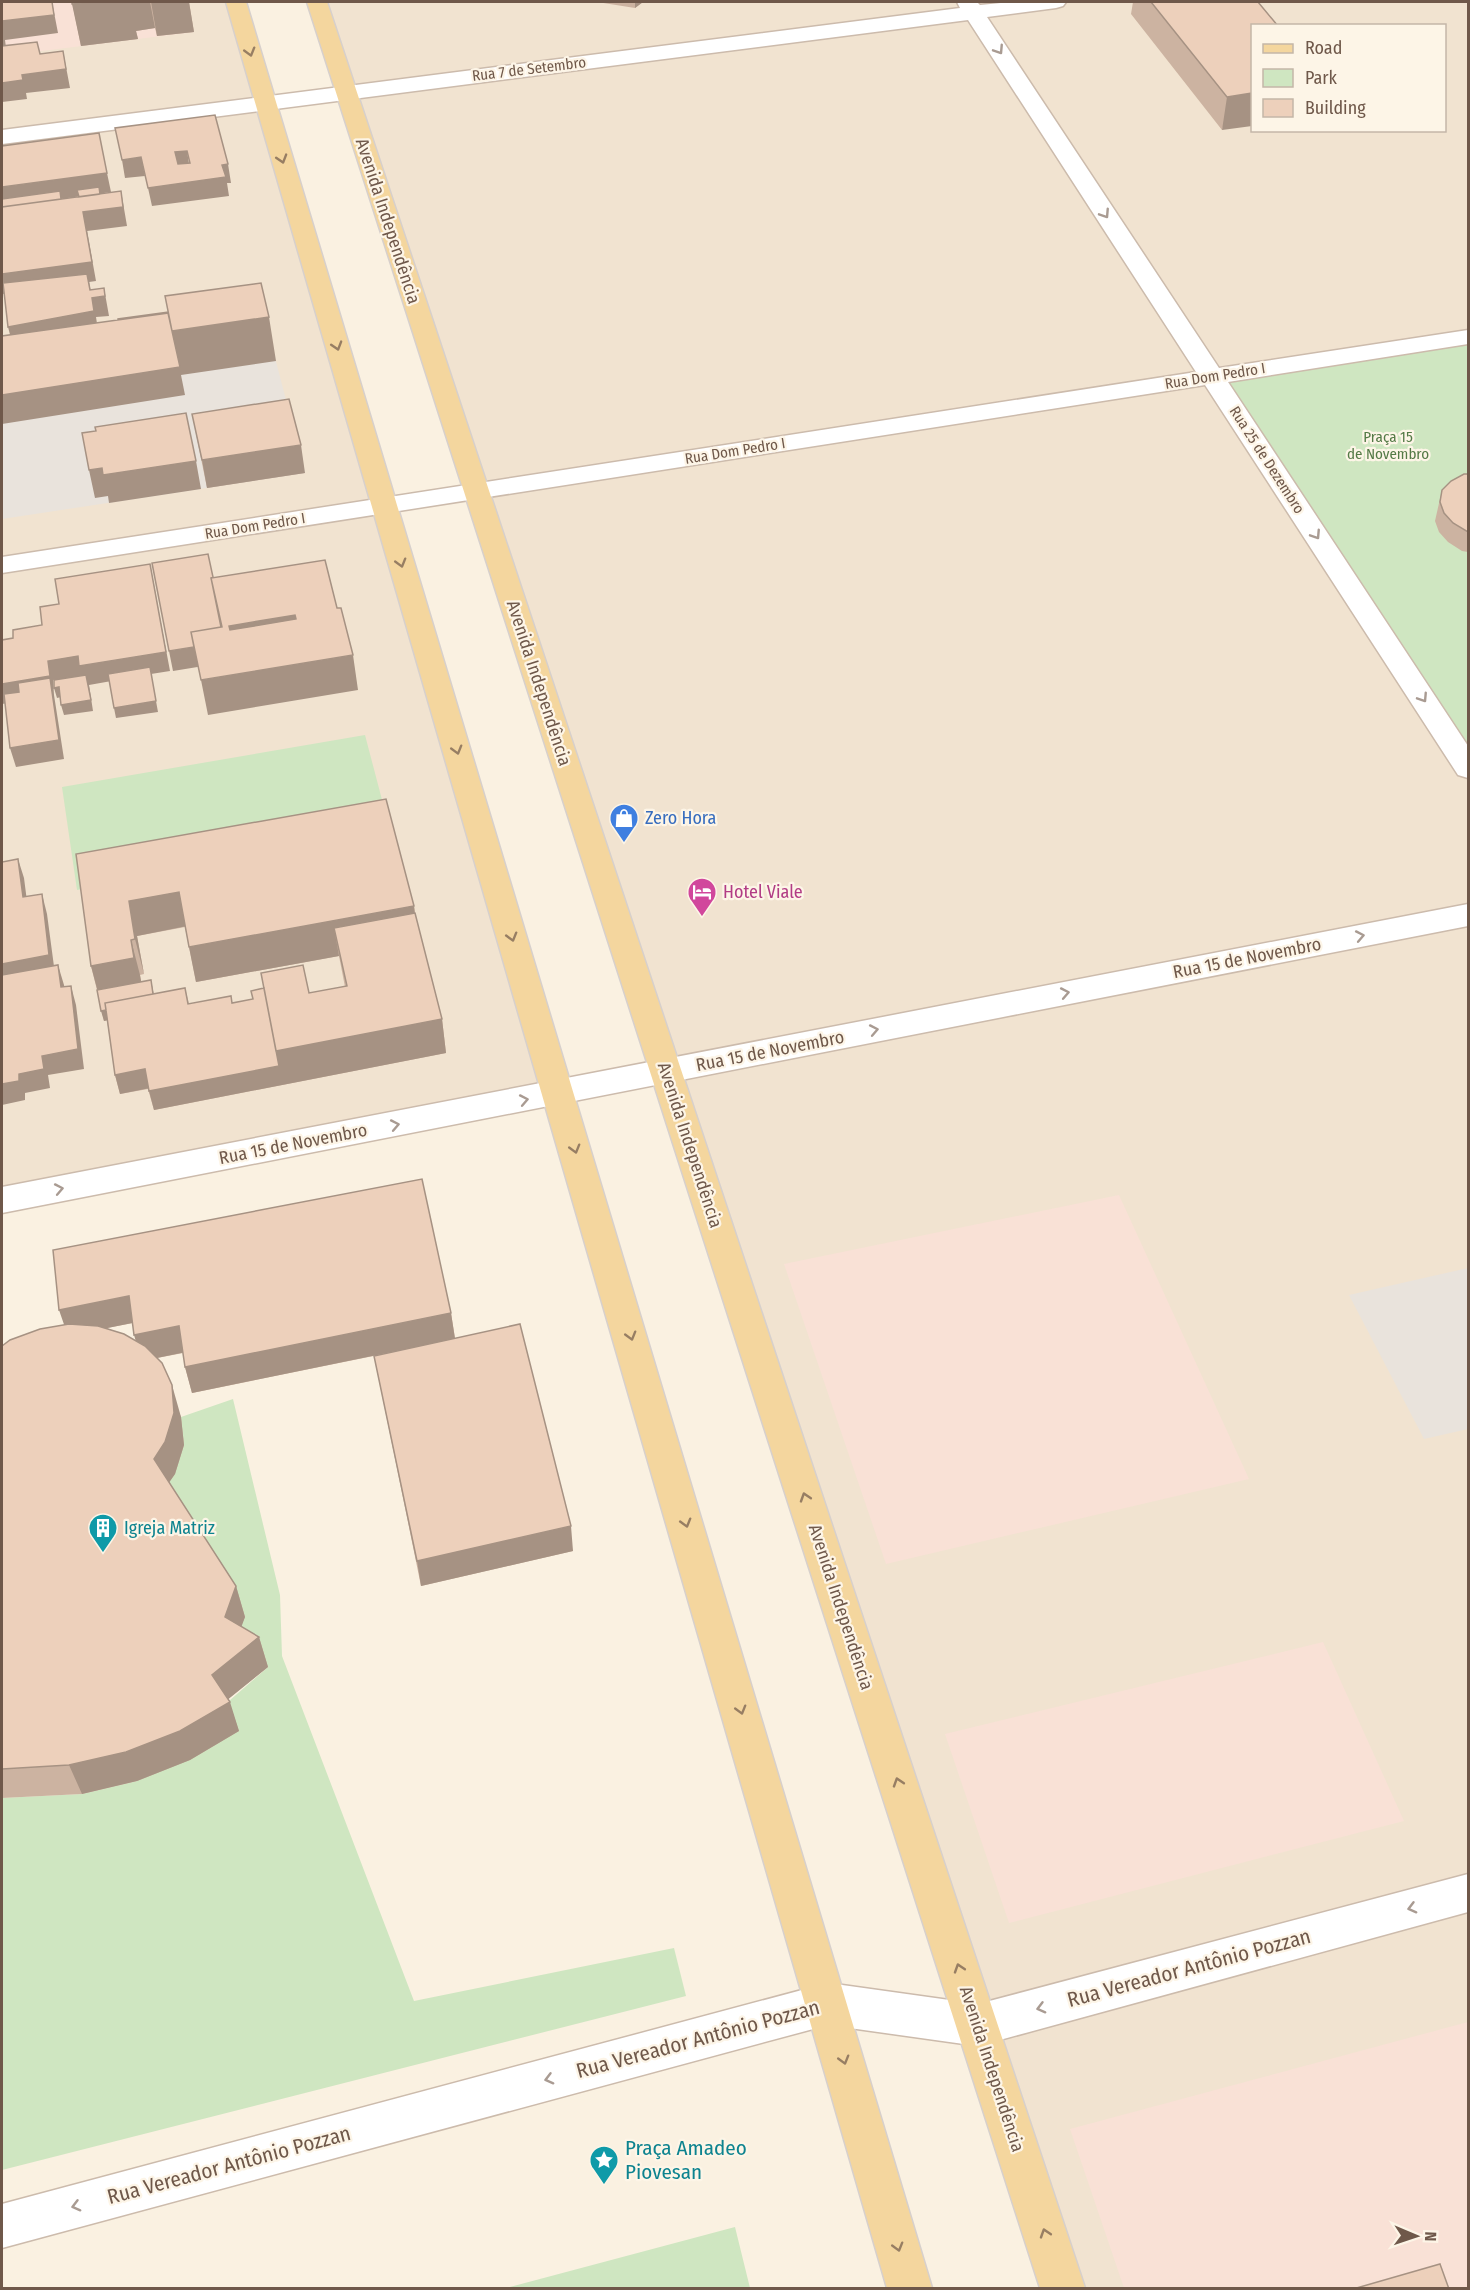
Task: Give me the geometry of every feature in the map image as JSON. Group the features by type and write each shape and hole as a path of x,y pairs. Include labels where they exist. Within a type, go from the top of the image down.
{"main road":[{"path":"236,2 828,2004 910,2289"},
{"name":"Avenida Independência","path":"317,2 1063,2289"}],"street":[{"name":"Rua 7 de Setembro","path":"2,137 346,93 970,7 1056,2"},
{"name":"Rua 25 de Dezembro","path":"970,7 1468,768"},
{"name":"Rua Dom Pedro I","path":"2,565 1468,337"},
{"name":"Rua 15 de Novembro","path":"2,1200 1468,915"},
{"name":"Rua Vereador Antônio Pozzan","path":"2,2226 828,2004 978,2025 1468,1893"}],"shaded area":[{"path":"2,2 236,2 559,1093 2,1200"},
{"path":"2,2 186,2 194,32 2,56"},
{"path":"317,2 1468,2 1468,337 1212,377 1468,768 1468,2288 1063,2288"},
{"path":"267,327 305,473 2,519 2,328 7,364"},
{"path":"1119,1195 1249,1479 886,1564 784,1264"},
{"path":"1468,1268 1468,1429 1424,1439 1349,1295"},
{"path":"1323,1642 1404,1821 1009,1923 945,1734"},
{"path":"1468,2022 1468,2288 1124,2288 1070,2129"}],"green space":[{"name":"Praça 15 de Novembro","path":"1468,337 1468,768 1212,377"},
{"path":"365,735 391,834 77,890 62,787"},
{"path":"233,1399 280,1595 282,1656 414,2001 674,1948 686,1996 2,2170 2,1798 82,1794 137,1781 268,1667 234,1647 164,1490 181,1417"},
{"path":"735,2227 750,2288 506,2288"}],"building":[{"path":"2,2 52,2 54,15 2,21"},
{"path":"1151,2 1258,2 1276,24 1251,24 1251,93 1227,97"},
{"path":"37,42 40,54 63,51 66,69 22,75 23,80 2,83 2,46"},
{"path":"215,115 228,164 222,165 226,177 148,188 141,157 122,160 115,128","holes":["187,151 190,163 178,164 175,152"]},
{"path":"99,133 107,173 2,187 2,146"},
{"path":"99,187 100,194 79,197 77,190"},
{"path":"60,191 61,199 2,207 2,199"},
{"path":"121,191 123,207 83,212 92,262 2,274 2,207"},
{"path":"87,274 90,290 104,288 105,296 92,298 94,311 8,327 3,283"},
{"path":"261,283 269,317 172,331 165,296"},
{"path":"168,313 118,320 118,319"},
{"path":"168,313 180,367 2,395 2,336"},
{"path":"289,399 301,445 202,460 192,414"},
{"path":"186,413 196,461 103,475 102,468 89,470 82,433 96,431 95,427"},
{"path":"1468,474 1468,532 1453,523 1444,513 1440,502 1442,490 1451,481"},
{"path":"208,554 221,627 191,632 194,647 169,651 152,563"},
{"path":"325,560 337,608 341,608 353,655 201,680 191,632 222,627 211,578","holes":["295,615 296,619 230,630 229,626"]},
{"path":"150,564 166,652 79,666 78,656 48,661 50,676 2,684 2,640 13,638 13,630 42,625 40,607 59,604 55,579"},
{"path":"150,667 156,701 114,708 108,674"},
{"path":"86,675 91,700 61,705 59,687 54,688 54,680"},
{"path":"50,678 59,740 10,748 4,694 19,692 18,683"},
{"path":"386,799 414,906 189,947 179,892 129,901 135,939 131,940 134,958 91,966 76,854"},
{"path":"18,859 23,897 42,894 49,955 2,964 2,862"},
{"path":"415,913 442,1019 276,1051 261,973 303,965 309,993 347,986 334,928"},
{"path":"58,965 61,987 71,986 78,1049 42,1056 44,1069 19,1074 19,1081 2,1084 2,975"},
{"path":"151,980 153,994 105,1003 106,1010 101,1011 97,990"},
{"path":"185,988 188,1004 231,996 232,1003 253,999 251,991 264,988 279,1066 149,1091 145,1069 115,1075 105,1003"},
{"path":"422,1179 451,1313 185,1367 179,1326 134,1335 129,1296 59,1310 53,1250"},
{"name":"Igreja Matriz","path":"69,1324 98,1326 124,1334 145,1346 162,1363 172,1385 174,1413 165,1442 154,1459 236,1586 225,1617 259,1637 212,1675 230,1702 180,1731 126,1752 69,1765 2,1769 2,1346 10,1340 40,1329"},
{"path":"520,1324 571,1526 417,1561 374,1356"},
{"path":"1440,2264 1449,2289 1353,2289"}],"place":[{"name":"Zero Hora","path":"624,844"},
{"name":"Hotel Viale","path":"702,918"},
{"name":"Igreja Matriz","path":"103,1554"},
{"name":"Praça Amadeo Piovesan","path":"604,2186"}]}
